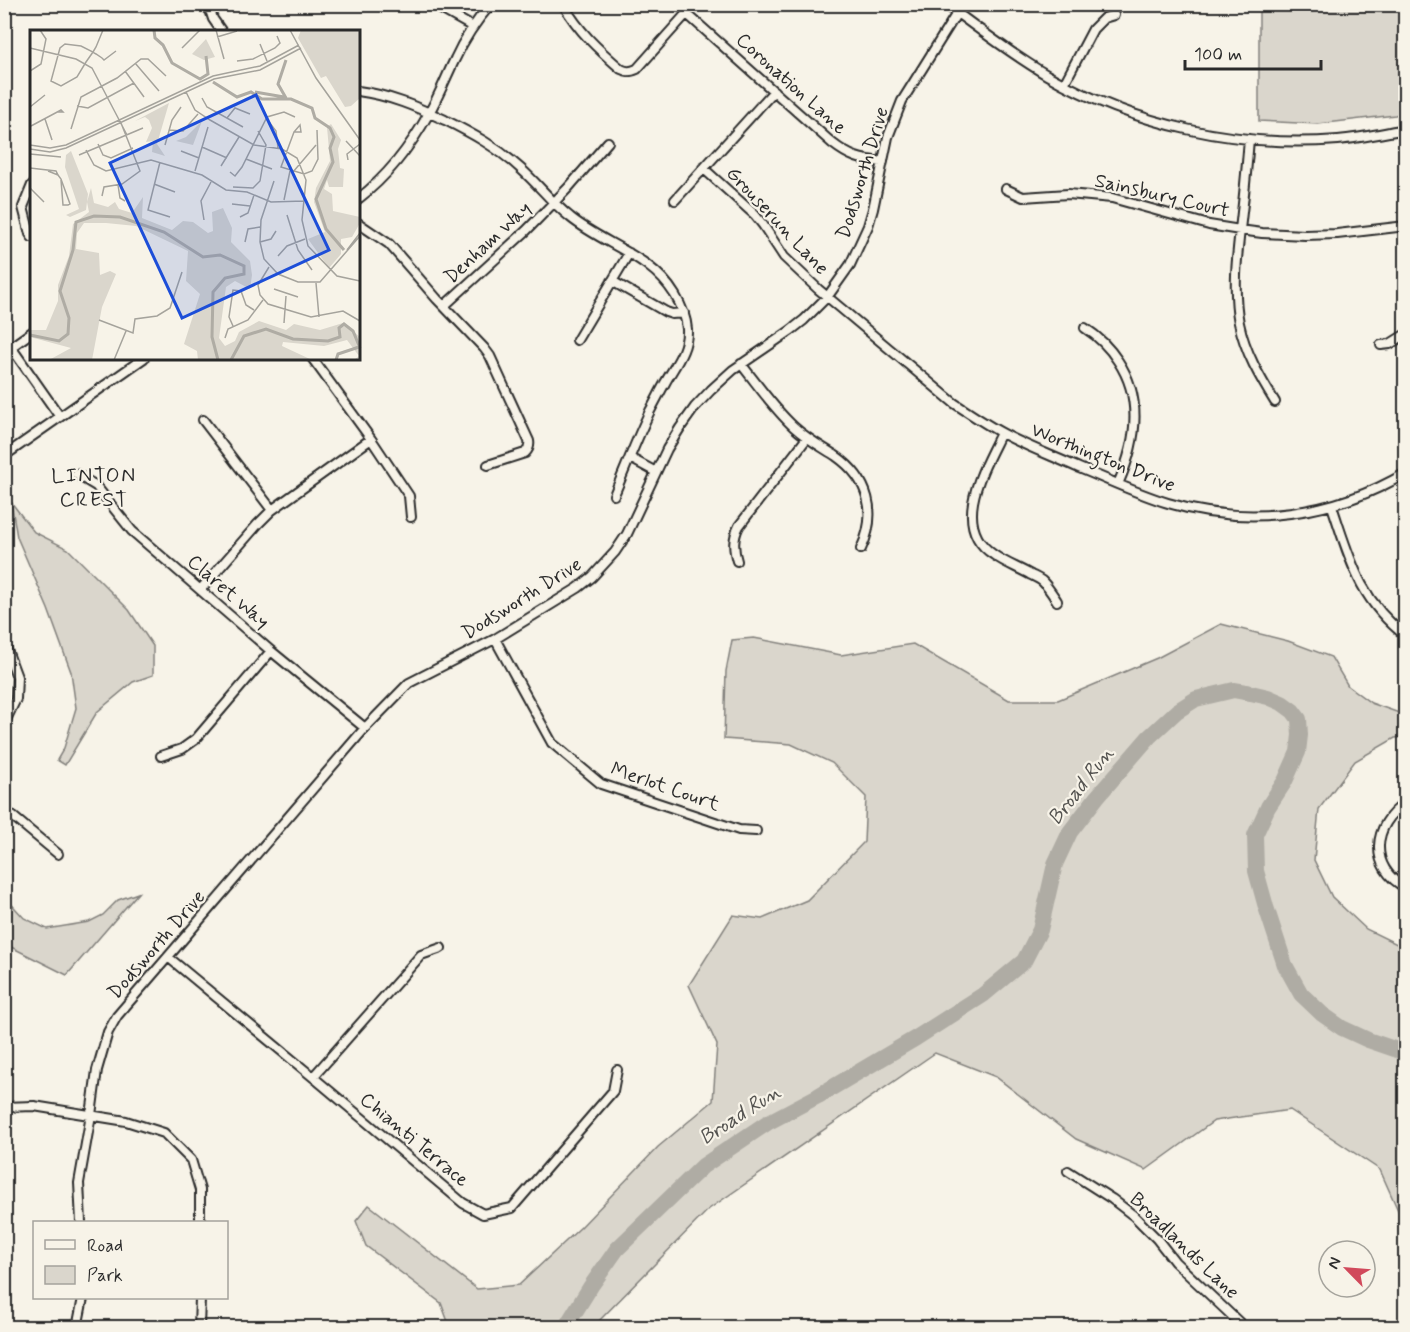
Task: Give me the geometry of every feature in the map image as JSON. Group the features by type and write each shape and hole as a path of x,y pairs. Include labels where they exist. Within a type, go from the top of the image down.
{"street":[{"path":"221,30 208,7 223,4"},
{"path":"432,4 473,27"},
{"path":"360,197 378,182 410,145 430,113 455,58 473,27 491,4"},
{"path":"563,4 571,19 590,42 621,69 631,72 637,69 695,4"},
{"path":"945,4 1016,56 1064,84 1130,114 1162,123 1193,131 1249,139 1308,142 1370,136 1406,129"},
{"name":"Dodsworth Drive","path":"81,1221 79,1183 97,1071 108,1032 117,1016 365,728 409,683 495,639 578,588 607,562 627,534 656,472 680,428 695,407 741,364 804,320 828,297 850,265 860,246 873,209 888,137 902,101 957,13"},
{"name":"Coronation Lane","path":"687,14 845,153 865,161 882,162"},
{"path":"1064,84 1093,29 1104,18 1114,15"},
{"path":"360,91 387,97 430,113 478,136 502,152 569,216 585,228 650,265 670,287 684,313 687,326 685,348 649,413 614,495"},
{"name":"Grouserun Lane","path":"675,200 774,91"},
{"path":"1249,139 1236,301 1239,323 1251,360 1275,402"},
{"name":"Denham Way","path":"444,306 526,231 608,142"},
{"name":"Grouserun Lane","path":"704,168 755,215 784,257 828,297"},
{"path":"30,189 23,207 30,230"},
{"name":"Sainsbury Court","path":"1006,189 1023,196 1090,195 1112,198 1209,225 1240,230 1305,235 1337,234 1406,226"},
{"path":"360,224 389,244 490,356 530,445 525,453 488,465"},
{"path":"577,340 629,253"},
{"path":"612,281 666,312 684,313"},
{"name":"Worthington Drive","path":"828,297 954,403 1001,433 1142,494 1170,503 1197,510 1233,515 1256,516 1289,513 1332,506 1370,493 1406,473"},
{"path":"1085,328 1095,334 1113,352 1127,376 1133,393 1135,421 1133,439 1126,468 1118,484"},
{"path":"30,333 8,349 60,417"},
{"path":"1380,345 1390,344 1406,334"},
{"path":"4,456 141,360"},
{"path":"313,360 409,496 411,517"},
{"path":"741,364 783,416 807,438 847,466 864,489 870,511 870,525 861,549"},
{"path":"203,420 272,510"},
{"path":"1001,433 974,494 975,530 979,540 995,556 1042,581 1057,601"},
{"path":"737,561 734,542 739,526 807,438"},
{"path":"201,590 272,510 371,439"},
{"path":"630,458 656,472"},
{"name":"Claret Way","path":"76,474 96,486 132,531 271,651 365,728"},
{"path":"1332,506 1360,584 1382,615 1406,636"},
{"name":"Merlot Court","path":"495,639 552,743 601,784 739,830 756,831"},
{"path":"4,642 17,677 16,699 4,724"},
{"path":"161,756 182,749 196,739 271,651"},
{"path":"1406,803 1397,808 1386,821 1378,843 1379,853 1386,870 1394,880 1406,888"},
{"path":"4,809 58,854"},
{"path":"313,1077 421,955 441,948"},
{"name":"Chianti Terrace","path":"168,957 463,1203 483,1214 512,1208 614,1090 617,1070"},
{"path":"4,1107 34,1106 91,1115 126,1121 164,1133 191,1160 200,1190 200,1221"},
{"name":"Broadlands Lane","path":"1068,1171 1134,1216 1157,1239 1175,1262 1245,1328"},
{"path":"77,1328 83,1299"},
{"path":"199,1328 200,1299"}],"green space":[{"path":"1259,5 1405,5 1405,112 1318,124 1259,121"},
{"path":"11,502 34,532 68,549 129,610 153,646 153,675 133,682 97,712 65,765 57,760 64,748 76,708 71,672 48,609 17,537"},
{"path":"1221,624 1288,641 1331,657 1348,686 1371,703 1405,715 1405,737 1395,738 1355,761 1319,809 1314,860 1332,897 1366,929 1405,948 1405,1226 1380,1170 1290,1110 1214,1121 1146,1170 1076,1139 996,1077 935,1053 709,1209 593,1327 450,1327 441,1303 366,1246 356,1221 369,1205 477,1289 519,1285 581,1227 658,1147 713,1101 717,1045 689,985 733,915 762,919 807,900 864,842 866,797 832,763 791,744 724,739 726,671 732,640 754,638 841,655 913,644 1009,700 1058,700 1157,658"},
{"path":"138,893 67,975 5,944 5,897 24,918 47,929 89,922 103,915 118,900"}],"waterway":[{"name":"Broad Run","path":"565,1328 617,1249 703,1166 767,1123 818,1096 916,1038 983,995 1024,961 1040,930 1055,864 1070,832 1149,737 1177,711 1196,699 1234,690 1251,693 1282,703 1299,719 1298,752 1255,835 1256,871 1266,907 1285,965 1301,994 1322,1014 1342,1028 1406,1053"}],"district":[{"name":"LINTON CREST","path":"94,488"}]}
